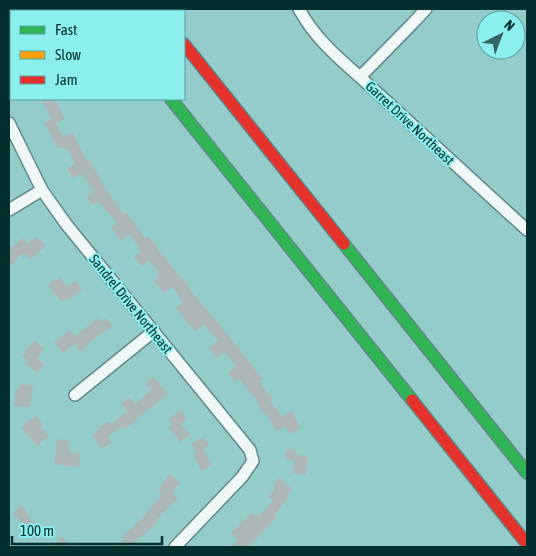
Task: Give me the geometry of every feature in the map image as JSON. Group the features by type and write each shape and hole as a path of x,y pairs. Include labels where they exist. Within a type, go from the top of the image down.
{"highway":[{"path":"185,45 527,473"},
{"path":"172,100 527,544"}],"street":[{"name":"Garret Drive Northeast","path":"299,9 305,20 340,60 527,230"},
{"path":"360,77 426,9"},
{"name":"Sandrel Drive Northeast","path":"9,123 42,190 66,224 250,450 252,461 242,477 175,547"},
{"path":"9,210 42,190"},
{"path":"75,395 154,331"}],"building":[{"path":"42,100 56,100 65,119 56,124 63,137 72,132 87,161 89,160 123,214 126,212 145,238 148,236 242,352 263,379 259,382 273,399 270,401 282,416 291,411 301,427 290,434 285,426 276,431 267,415 259,408 258,402 239,379 236,382 228,373 236,366 225,352 216,358 209,348 218,341 204,324 195,332 176,308 182,303 182,300 172,287 164,293 154,281 159,277 157,274 159,273 149,260 142,266 134,257 141,252 140,248 129,234 121,240 111,228 117,223 105,211 99,201 92,205 86,197 94,192 83,175 80,177 79,174 73,178 67,169 75,164 67,148 65,150 63,147 59,149 44,123 52,119"},
{"path":"35,237 38,240 40,239 46,246 30,260 25,254 23,256 21,254 9,268 9,250 23,238 27,244"},
{"path":"60,277 67,287 75,281 82,289 69,300 67,298 62,302 48,285"},
{"path":"98,318 101,322 106,318 113,326 87,344 80,352 74,344 63,353 54,343 70,330 75,336"},
{"path":"34,340 44,348 37,358 45,364 38,373 26,364 28,361 22,356"},
{"path":"154,377 168,394 125,429 122,426 108,437 112,442 102,449 92,435 108,421 111,424 127,412 121,404 129,397 135,404 151,390 145,384"},
{"path":"19,384 33,385 30,407 14,406 16,389 20,389"},
{"path":"180,410 187,419 181,424 190,434 180,442 168,427 172,424 169,420"},
{"path":"35,416 43,424 40,426 49,436 37,446 21,427"},
{"path":"204,437 209,446 203,449 212,465 202,471 193,455 196,453 191,444"},
{"path":"57,439 69,441 68,449 70,449 70,453 80,454 79,467 54,464"},
{"path":"286,449 297,451 297,455 308,456 306,475 293,473 294,460 285,459"},
{"path":"170,474 180,483 173,494 178,499 130,547 116,547 124,540 122,537 160,497 162,493 158,489"},
{"path":"279,478 292,489 287,496 289,497 274,516 276,518 248,547 231,547 238,540 231,533 251,513 259,516 273,501 268,496 275,488 273,486"},
{"path":"21,505 28,513 26,515 43,530 35,540 28,534 31,531 13,514"},
{"path":"62,537 72,547 52,547"}],"traffic: fast":[{"path":"172,100 412,400"},
{"path":"344,244 527,473"}],"traffic: jam":[{"path":"185,45 344,244"},
{"path":"412,400 527,544"}]}
